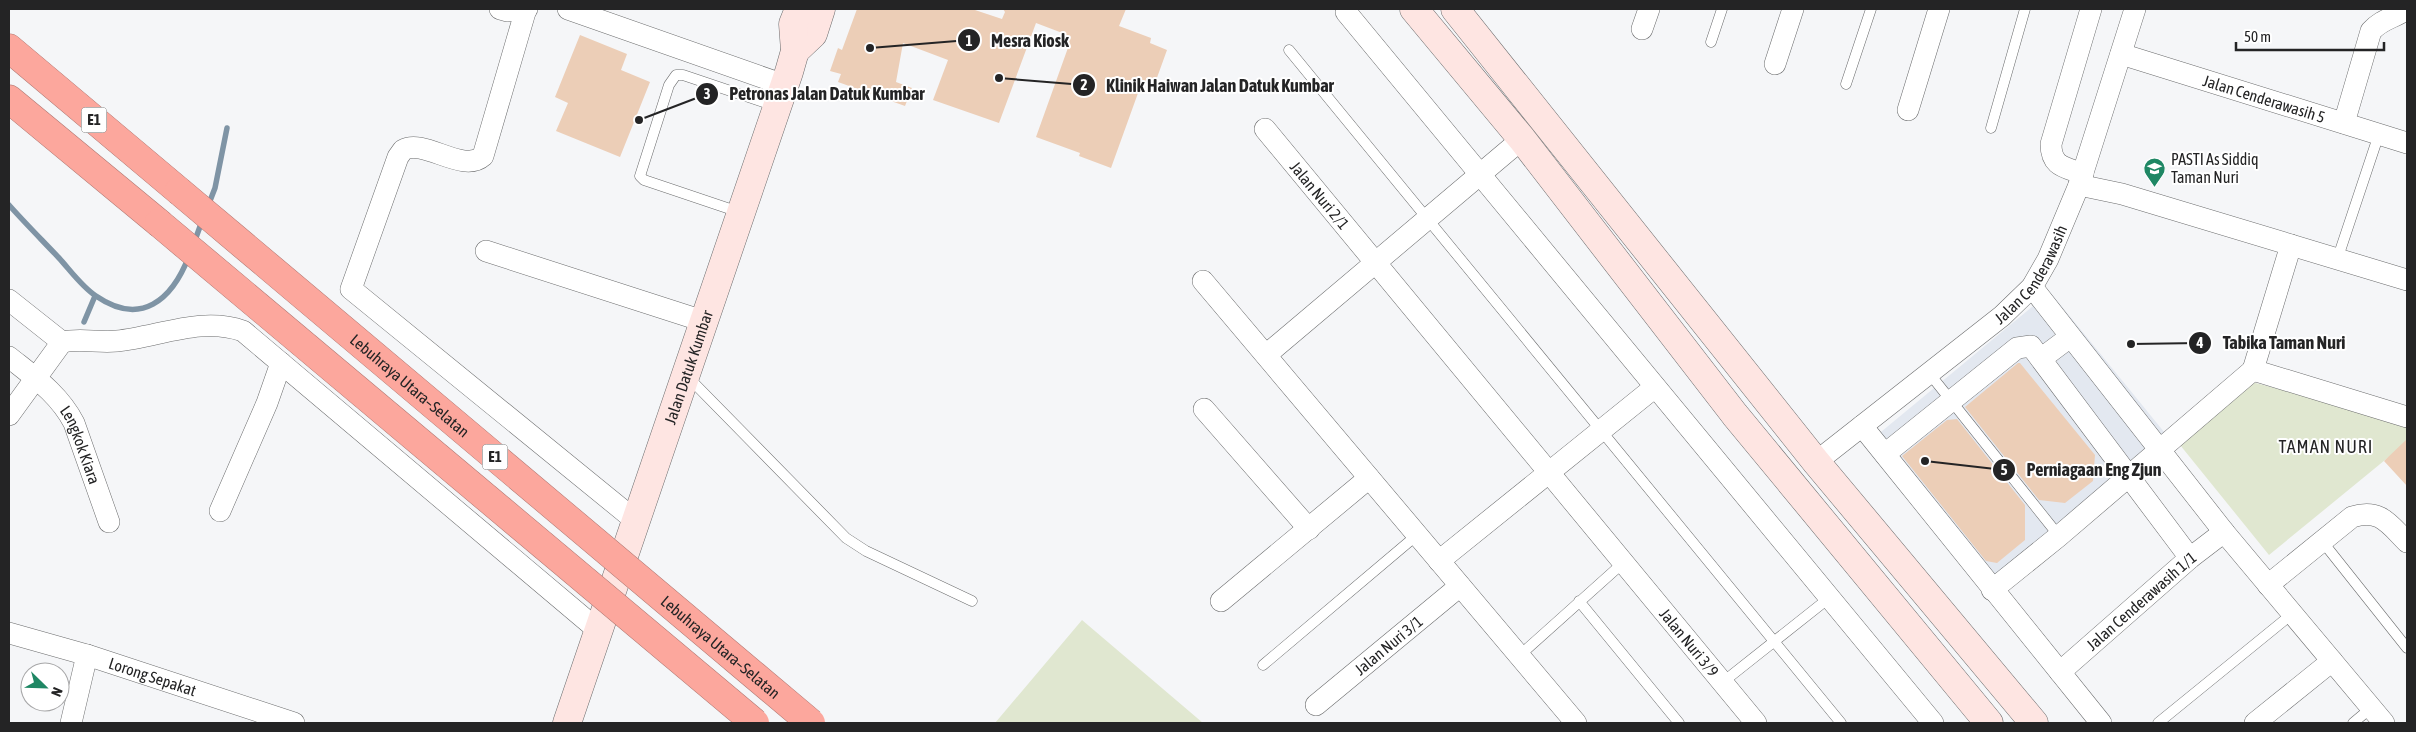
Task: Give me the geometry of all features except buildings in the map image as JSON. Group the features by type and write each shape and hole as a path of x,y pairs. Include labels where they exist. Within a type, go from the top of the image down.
{"highway":[{"name":"Lebuhraya Utara–Selatan","path":"9,48 811,723"},
{"name":"E1","path":"9,99 755,723"}],"main road":[{"name":"Jalan Datuk Kumbar","path":"798,9 793,24 804,42"},
{"name":"Jalan Datuk Kumbar","path":"567,723 780,96 821,9"},
{"path":"1414,9 1522,139 1735,415 1989,723"},
{"path":"1455,9 1816,462 2034,723"}],"street":[{"path":"500,9 507,11 526,9 483,156 479,159 468,161 414,147 403,150 398,157 351,290 636,521"},
{"path":"568,9 780,96"},
{"path":"1642,29 1649,9"},
{"path":"1775,64 1793,9"},
{"path":"1908,110 1940,9"},
{"path":"2091,9 2051,144 2051,154 2056,164 2081,180 2122,194 2407,280"},
{"name":"Jalan Cenderawasih","path":"1816,462 2002,316 2032,287 2048,259 2081,180 2135,9"},
{"path":"2344,123 2371,31 2380,21 2399,15 2407,9"},
{"path":"1346,12 1933,723"},
{"name":"Jalan Cenderawasih 5","path":"2121,54 2407,143"},
{"name":"Jalan Nuri 2/1","path":"1265,129 1549,472"},
{"path":"1266,355 1522,139"},
{"path":"1992,590 2060,536 2253,370 2291,245"},
{"path":"486,251 703,321"},
{"path":"1203,281 1576,723"},
{"path":"2032,287 2224,532 2377,716"},
{"path":"9,300 62,342"},
{"path":"9,415 62,342 77,339 116,342 191,328 229,326 243,331 599,631"},
{"path":"2042,358 2070,337"},
{"path":"1885,454 2017,348 2031,346 2042,358 2190,558"},
{"name":"Lengkok Kiara","path":"9,357 57,395 74,423 109,522"},
{"path":"220,511 267,402 281,363"},
{"path":"2253,370 2407,416"},
{"path":"1439,561 1655,387"},
{"path":"1204,409 1309,529"},
{"path":"1862,426 1992,590 2101,723"},
{"name":"Jalan Nuri 3/9","path":"1549,472 1756,723"},
{"path":"1221,601 1369,478"},
{"path":"2268,585 2352,516 2363,513 2374,514 2386,520 2407,542"},
{"name":"Jalan Cenderawasih 1/1","path":"2060,672 2190,558 2224,532"},
{"name":"Jalan Nuri 3/1","path":"1316,705 1460,586"},
{"name":"Lorong Sepakat","path":"9,632 87,655 294,723"},
{"path":"71,723 87,655"},
{"path":"2255,723 2332,661"}],"lane":[{"path":"1711,42 1722,9"},
{"path":"1846,84 1871,9"},
{"path":"1991,128 2026,9"},
{"path":"1289,50 1841,723"},
{"path":"740,212 644,180 640,176 669,85 676,75 683,75 780,96"},
{"path":"2337,260 2379,134"},
{"path":"1929,374 2060,536"},
{"path":"685,375 846,538 866,551 972,601"},
{"path":"1263,665 1417,535"},
{"path":"2322,541 2407,648"},
{"path":"1519,656 1624,562"},
{"path":"1723,682 1830,598"},
{"path":"1580,601 1679,723"},
{"path":"2158,723 2292,614"},
{"path":"2353,723 2377,716"}],"shaded area":[{"path":"2050,292 2169,438 1983,592 1864,446"}],"green space":[{"path":"2248,381 2407,423 2407,442 2269,555 2176,440"},
{"path":"1082,620 1203,723 995,723"}],"waterway":[{"path":"208,206 215,188 227,128"},
{"path":"9,205 86,288 112,305 127,309 141,309 153,304 174,285 189,256"},
{"path":"194,243 202,221"},
{"path":"84,322 95,296"}],"place":[{"name":"Mesra Kiosk","path":"870,48"},
{"name":"Klinik Haiwan Jalan Datuk Kumbar","path":"999,78"},
{"name":"Petronas Jalan Datuk Kumbar","path":"639,120"},
{"name":"PASTI As Siddiq Taman Nuri","path":"2155,187"},
{"name":"Tabika Taman Nuri","path":"2131,344"},
{"name":"Perniagaan Eng Zjun","path":"1925,461"}],"district":[{"name":"TAMAN NURI","path":"2326,447"}]}
